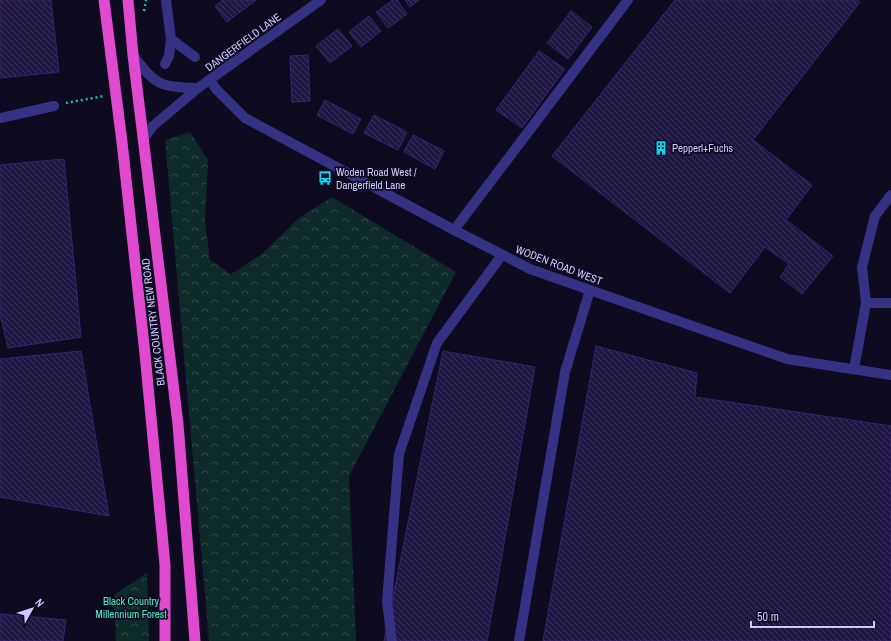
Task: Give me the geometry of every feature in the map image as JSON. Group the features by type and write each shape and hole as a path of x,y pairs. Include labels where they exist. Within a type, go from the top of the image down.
{"highway":[{"name":"BLACK COUNTRY NEW ROAD","path":"104,0 145,354 163,550 165,641"},
{"name":"BLACK COUNTRY NEW ROAD","path":"128,0 133,55 178,424 195,641"}],"street":[{"path":"165,64 168,56 170,39 166,0"},
{"name":"DANGERFIELD LANE","path":"144,138 153,126 198,88 321,0"},
{"path":"454,230 628,0"},
{"path":"170,39 195,57"},
{"path":"133,55 148,76 163,84 172,87 198,88"},
{"name":"WODEN ROAD WEST","path":"210,80 216,89 245,118 530,269 787,359 891,375"},
{"path":"0,118 54,106"},
{"path":"854,370 866,303 862,267 875,216 891,195"},
{"path":"392,641 387,602 399,454 437,343 502,255"},
{"path":"519,641 565,372 590,290"},
{"path":"866,303 891,303"}],"path":[{"path":"143,14 146,0"},
{"path":"54,106 115,94"}],"green space":[{"path":"190,132 208,160 205,222 210,260 231,274 262,254 299,218 332,197 456,272 349,476 356,641 209,641 165,140"},
{"name":"Black Country Millennium Forest","path":"147,573 149,641 116,641 114,595"}],"building":[{"path":"0,0 51,0 59,72 0,78"},
{"path":"223,0 256,0 227,22 215,6"},
{"path":"393,0 397,0 407,14 388,28 376,12"},
{"path":"405,0 419,0 410,7"},
{"name":"Pepperl+Fuchs","path":"675,0 857,0 860,2 753,140 812,185 786,220 833,256 802,294 780,277 789,264 765,247 730,293 552,156"},
{"path":"571,11 592,27 568,59 547,43"},
{"path":"369,16 381,31 361,47 349,32"},
{"path":"338,29 352,46 330,63 316,46"},
{"path":"539,51 565,69 522,128 496,110"},
{"path":"308,55 310,101 292,102 290,56"},
{"path":"325,100 361,119 353,134 317,115"},
{"path":"374,115 407,132 398,150 364,133"},
{"path":"413,135 444,151 435,169 404,152"},
{"path":"64,159 81,337 8,348 1,318 0,319 0,165"},
{"path":"596,346 697,373 695,397 891,426 891,641 543,641"},
{"path":"81,351 109,516 0,497 0,359"},
{"path":"443,351 535,367 487,641 384,641"},
{"path":"0,614 66,620 63,641 0,641"}],"place":[{"name":"Pepperl+Fuchs","path":"661,148"},
{"name":"Woden Road West / Dangerfield Lane","path":"325,178"}]}
